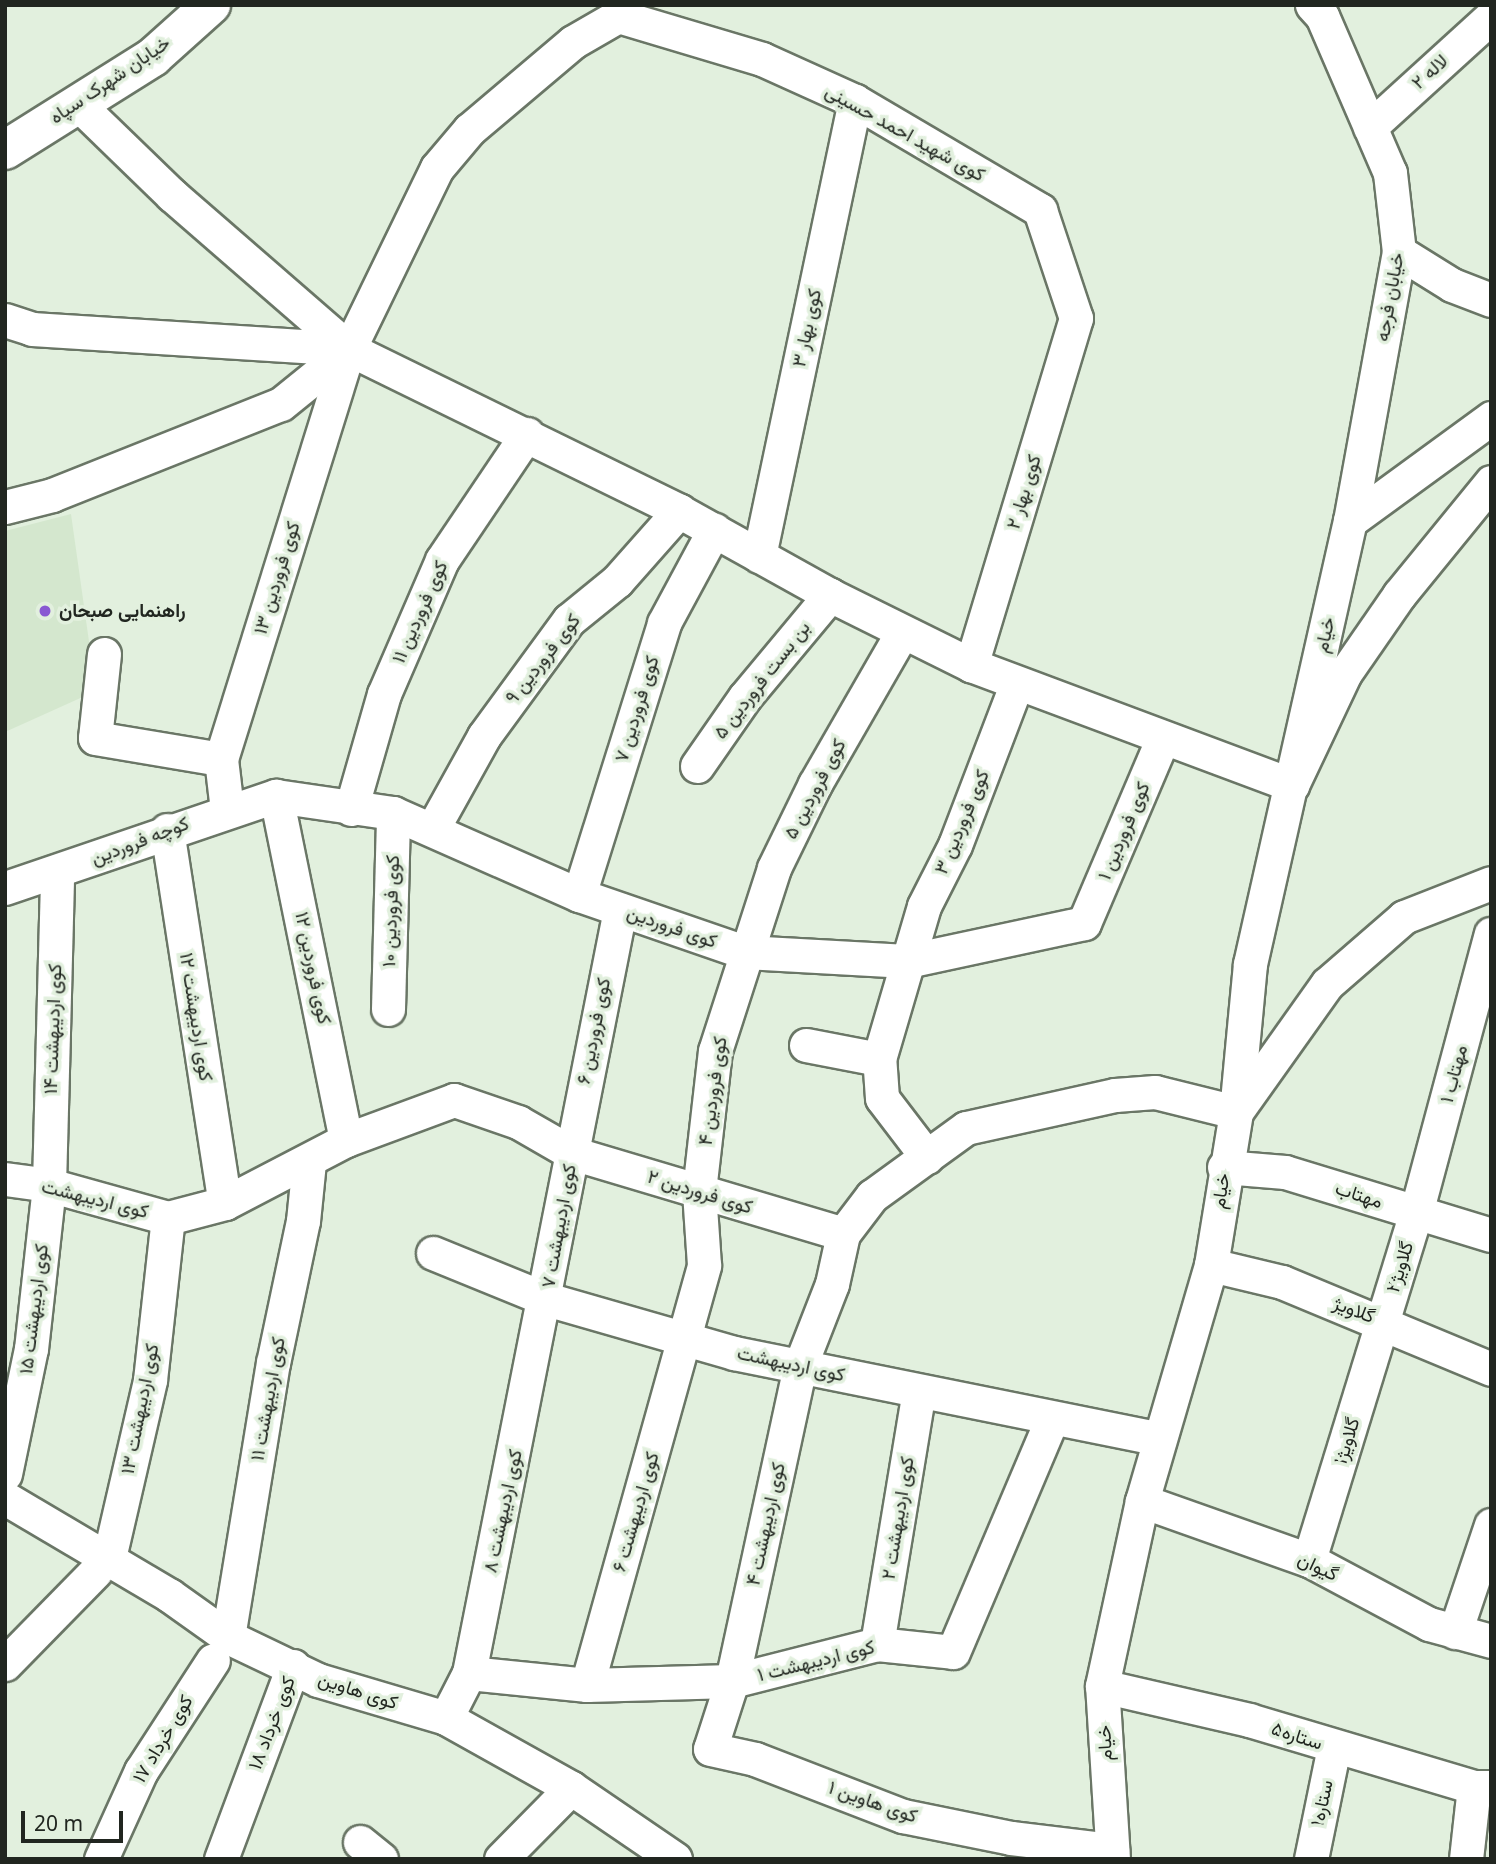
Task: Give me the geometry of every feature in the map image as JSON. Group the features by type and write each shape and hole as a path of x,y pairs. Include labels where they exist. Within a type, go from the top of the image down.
{"main road":[{"name":"خیابان شهرک سپاه","path":"5,149 153,57 211,5"}],"street":[{"name":"خیابان فرجه","path":"1312,5 1322,16 1390,173 1399,252 1350,521"},
{"name":"کوی شهید احمد حسینی","path":"349,349 437,168 469,131 573,42 618,16 762,59 855,101 1040,210 1076,318"},
{"name":"لاله ۲","path":"1370,127 1491,17"},
{"name":"کوی بهار ۳","path":"759,556 855,101"},
{"path":"78,104 172,195 349,349 527,434 679,511 830,595 971,666 1292,785 1345,673 1399,595 1491,482"},
{"path":"1399,252 1452,285 1491,300"},
{"name":"کوی بهار ۲","path":"971,666 1076,318"},
{"path":"5,320 32,329 349,349"},
{"path":"5,507 52,495 281,404 349,349"},
{"name":"کوی فروردین ۱۳","path":"227,810 221,759 349,349"},
{"path":"1350,521 1491,418"},
{"name":"کوی فروردین ۱۱","path":"351,809 384,694 442,560 527,434"},
{"name":"کوی فروردین ۹","path":"433,828 484,736 569,620 617,581 679,511"},
{"name":"خیام","path":"1112,1855 1102,1686 1142,1500 1211,1265 1224,1167 1236,1112 1251,964 1350,521"},
{"name":"کوی فروردین ۷","path":"579,895 664,623 714,530"},
{"name":"بن بست فروردین ۵","path":"697,766 745,697 830,595"},
{"name":"کوی فروردین ۵","path":"745,952 774,868 809,796 902,633"},
{"path":"104,654 95,738 221,759"},
{"name":"کوی فروردین ۳","path":"907,961 924,906 955,845 1017,683"},
{"name":"کوی فروردین ۱","path":"1084,923 1163,738"},
{"name":"کوی فروردین","path":"276,796 393,813 433,828 504,865 579,895 745,952 907,961 1084,923"},
{"name":"کوچه فروردین","path":"5,888 57,873 167,830 276,796"},
{"name":"کوی فروردین ۱۲","path":"276,796 346,1140"},
{"name":"کوی فروردین ۱۰","path":"388,1009 393,813"},
{"name":"کوی اردیبهشت ۱۲","path":"167,830 225,1203"},
{"name":"کوی اردیبهشت ۱۴","path":"49,1185 57,873"},
{"path":"843,1234 872,1196 966,1128 1115,1095 1155,1092 1236,1112 1327,984 1404,917 1491,883"},
{"name":"کوی فروردین ۶","path":"572,1153 620,910"},
{"name":"مهتاب ۱","path":"1416,1213 1491,934"},
{"name":"کوی فروردین ۴","path":"685,1339 704,1265 699,1191 715,1051 745,952"},
{"path":"907,961 878,1059 882,1098 927,1157"},
{"path":"806,1045 878,1059"},
{"name":"کوی اردیبهشت","path":"5,1179 49,1185 168,1218 225,1203 346,1140 454,1100"},
{"name":"کوی فروردین ۲","path":"454,1100 518,1122 572,1153 843,1234"},
{"name":"کوی اردیبهشت ۷","path":"546,1299 572,1153"},
{"name":"کوی اردیبهشت ۱۱","path":"221,1648 273,1363 303,1222 309,1161"},
{"name":"مهتاب","path":"1224,1167 1286,1172 1491,1235"},
{"name":"کوی اردیبهشت ۱۵","path":"5,1474 32,1349 49,1185"},
{"name":"گلاویژ۲","path":"1384,1321 1416,1213"},
{"name":"کوی اردیبهشت ۱۳","path":"102,1564 150,1380 168,1218"},
{"name":"کوی اردیبهشت ۴","path":"732,1681 800,1366 832,1284 843,1234"},
{"name":"کوی اردیبهشت","path":"433,1253 546,1299 685,1339 800,1366 1159,1439"},
{"name":"گلاویژ","path":"1211,1265 1282,1282 1384,1321 1491,1369"},
{"name":"کوی اردیبهشت ۸","path":"446,1718 469,1672 546,1299"},
{"name":"گلاویژ۱","path":"1309,1560 1384,1321"},
{"name":"کوی اردیبهشت ۶","path":"587,1685 685,1339"},
{"name":"کوی اردیبهشت ۲","path":"877,1644 919,1391"},
{"name":"کوی اردیبهشت ۱","path":"469,1672 587,1685 732,1681 877,1644 953,1652 1052,1419"},
{"name":"کوی هاوین","path":"5,1498 221,1648 293,1666 318,1680 446,1718 571,1788 633,1849 675,1859"},
{"name":"گیوان","path":"1142,1500 1309,1560 1429,1624 1491,1641"},
{"path":"1455,1632 1491,1525"},
{"path":"5,1664 102,1564"},
{"name":"کوی خرداد ۱۷","path":"101,1859 141,1771 221,1648"},
{"name":"کوی خرداد ۱۸","path":"221,1859 293,1666"},
{"name":"کوی هاوین ۱","path":"732,1681 710,1749 755,1759 903,1816 1011,1848 1112,1855"},
{"name":"ستاره۵","path":"1102,1686 1249,1720 1334,1747 1482,1787"},
{"name":"ستاره۱","path":"1311,1859 1334,1747"},
{"path":"1466,1859 1482,1787"},
{"path":"501,1859 571,1788"}],"shaded area":[{"name":"راهنمایی صبحان","path":"71,514 96,691 5,732 5,531"}],"place":[{"name":"راهنمایی صبحان","path":"45,611"}]}
